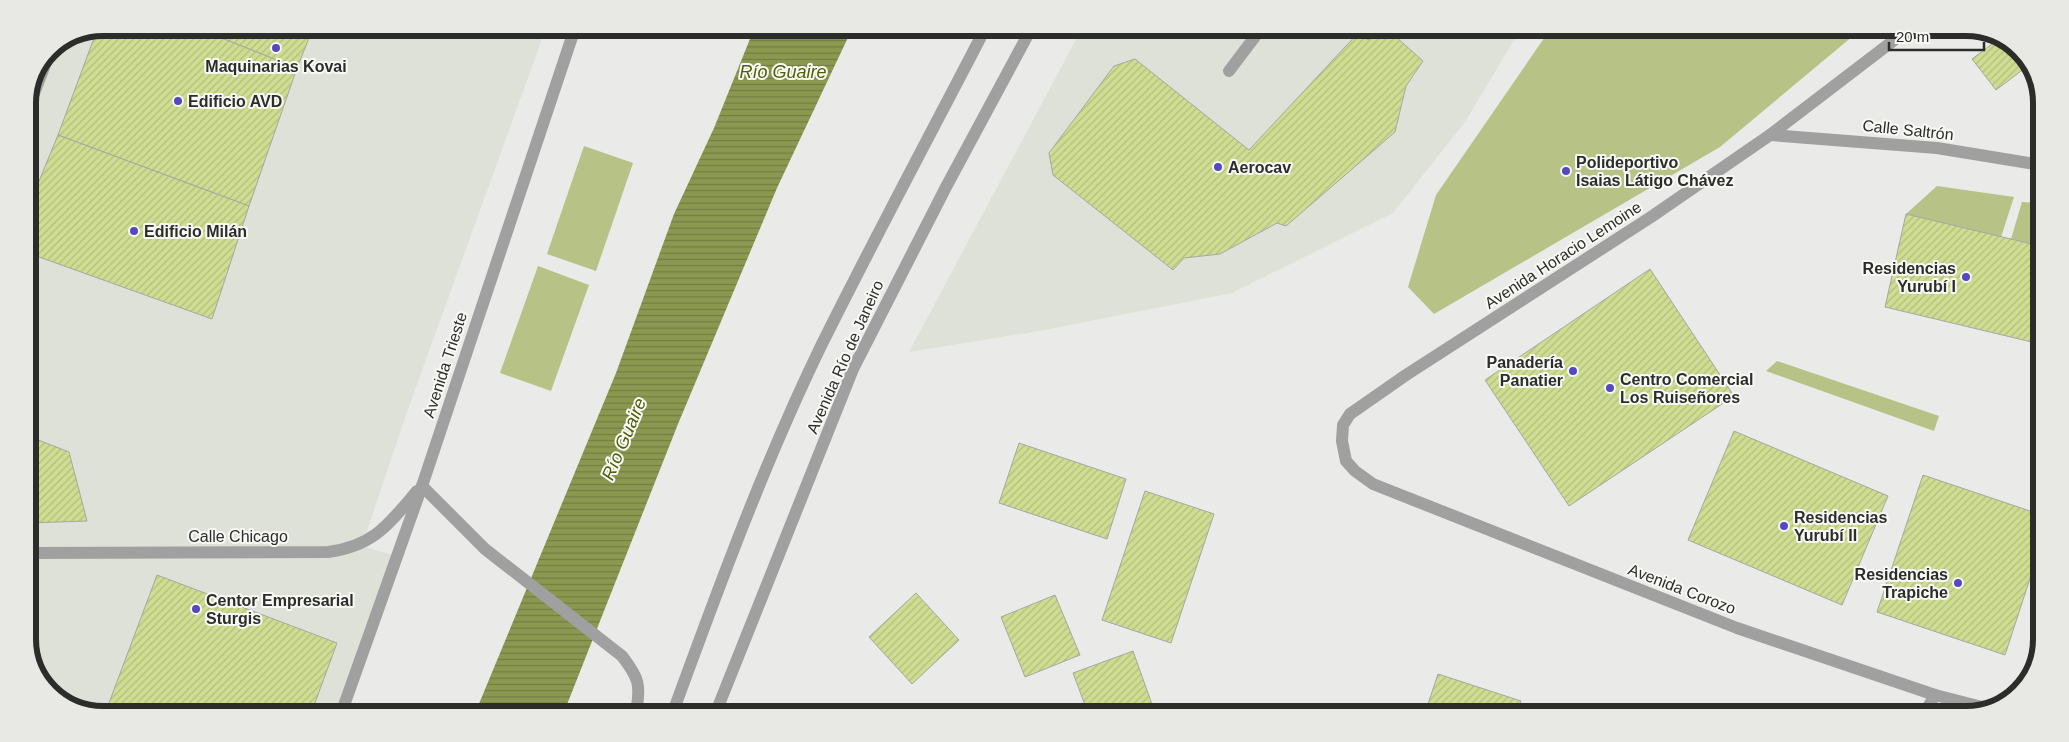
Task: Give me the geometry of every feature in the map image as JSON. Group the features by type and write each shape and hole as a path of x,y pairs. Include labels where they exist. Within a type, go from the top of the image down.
{"street":[{"name":"Avenida Trieste","path":"344,706 422,486 572,36"},
{"name":"Avenida Río de Janeiro","path":"674,706 730,555 796,399 820,348 981,36"},
{"name":"Avenida Río de Janeiro","path":"718,706 853,370 946,187 1027,36"},
{"path":"1229,70 1255,36"},
{"name":"Avenida Horacio Lemoine","path":"1373,484 1355,471 1346,461 1342,441 1343,425 1350,414 1406,375 1651,217 1770,135 1899,36"},
{"name":"Calle Saltrón","path":"1770,135 1937,148 2033,164"},
{"name":"Avenida Corozo","path":"1373,484 1738,628 1935,695 1974,705"},
{"path":"422,486 485,549 622,656 636,674 640,691 637,706"},
{"name":"Calle Chicago","path":"36,553 328,552 346,550 365,543 388,525 422,486"},
{"path":"1929,706 1935,695"}],"shaded area":[{"path":"103,36 543,36 407,412 362,546 402,558 348,706 103,706 74,699 50,680 41,664 36,643 36,103 41,78 56,56 66,48 78,41"},
{"name":"Aerocav","path":"1078,36 1516,36 1465,122 1393,213 1232,293 1045,330 909,352"},
{"name":"Polideportivo Isaias Látigo Chávez","path":"1546,36 1853,36 1720,147 1434,314 1408,287 1436,195"},
{"path":"584,146 633,163 596,271 547,254"},
{"path":"1937,186 2014,197 2001,237 1906,214"},
{"path":"2022,202 2033,203 2033,244 2011,239"},
{"path":"538,266 589,285 551,391 500,373"},
{"path":"1777,361 1939,416 1934,431 1766,371"}],"water":[{"name":"Río Guaire","path":"751,36 849,36 777,188 678,424 566,706 478,706 616,373 674,214 714,128"}],"building":[{"name":"Edificio AVD","path":"217,36 297,68 249,206 58,135 94,37"},
{"name":"Maquinarias Kovai","path":"217,36 310,36 297,68"},
{"path":"1355,36 1364,36 1368,40 1372,36 1395,36 1423,61 1406,86 1395,132 1286,226 1277,223 1220,254 1184,258 1173,270 1053,175 1049,153 1114,66 1135,59 1249,150"},
{"path":"1994,43 2007,50 2023,69 1996,90 1972,59"},
{"name":"Edificio Milán","path":"58,135 249,206 212,319 36,256 36,189"},
{"name":"Residencias Yurubí I","path":"1906,214 2033,244 2033,342 1885,307"},
{"name":"Centro Comercial Los Ruiseñores","path":"1650,269 1734,396 1569,506 1485,380"},
{"name":"Residencias Yurubí II","path":"1734,431 1888,496 1842,605 1688,540"},
{"path":"36,439 69,452 87,521 36,523"},
{"path":"1019,443 1126,479 1107,539 999,503"},
{"name":"Residencias Trapiche","path":"1923,475 2033,512 2033,569 2005,655 1877,612"},
{"path":"1145,491 1214,514 1171,643 1102,620"},
{"name":"Centor Empresarial Sturgis","path":"157,575 337,643 314,706 108,706"},
{"path":"916,593 959,640 912,684 869,637"},
{"path":"1055,595 1080,655 1025,677 1001,617"},
{"path":"1133,651 1153,706 1085,706 1073,673"},
{"path":"1438,674 1521,701 1519,706 1427,706"}],"place":[{"name":"Maquinarias Kovai","path":"276,48"},
{"name":"Edificio AVD","path":"178,101"},
{"name":"Aerocav","path":"1218,167"},
{"name":"Polideportivo Isaias Látigo Chávez","path":"1566,171"},
{"name":"Edificio Milán","path":"134,231"},
{"name":"Residencias Yurubí I","path":"1966,277"},
{"name":"Panadería Panatier","path":"1573,371"},
{"name":"Centro Comercial Los Ruiseñores","path":"1610,388"},
{"name":"Residencias Yurubí II","path":"1784,526"},
{"name":"Residencias Trapiche","path":"1958,583"},
{"name":"Centor Empresarial Sturgis","path":"196,609"}]}
